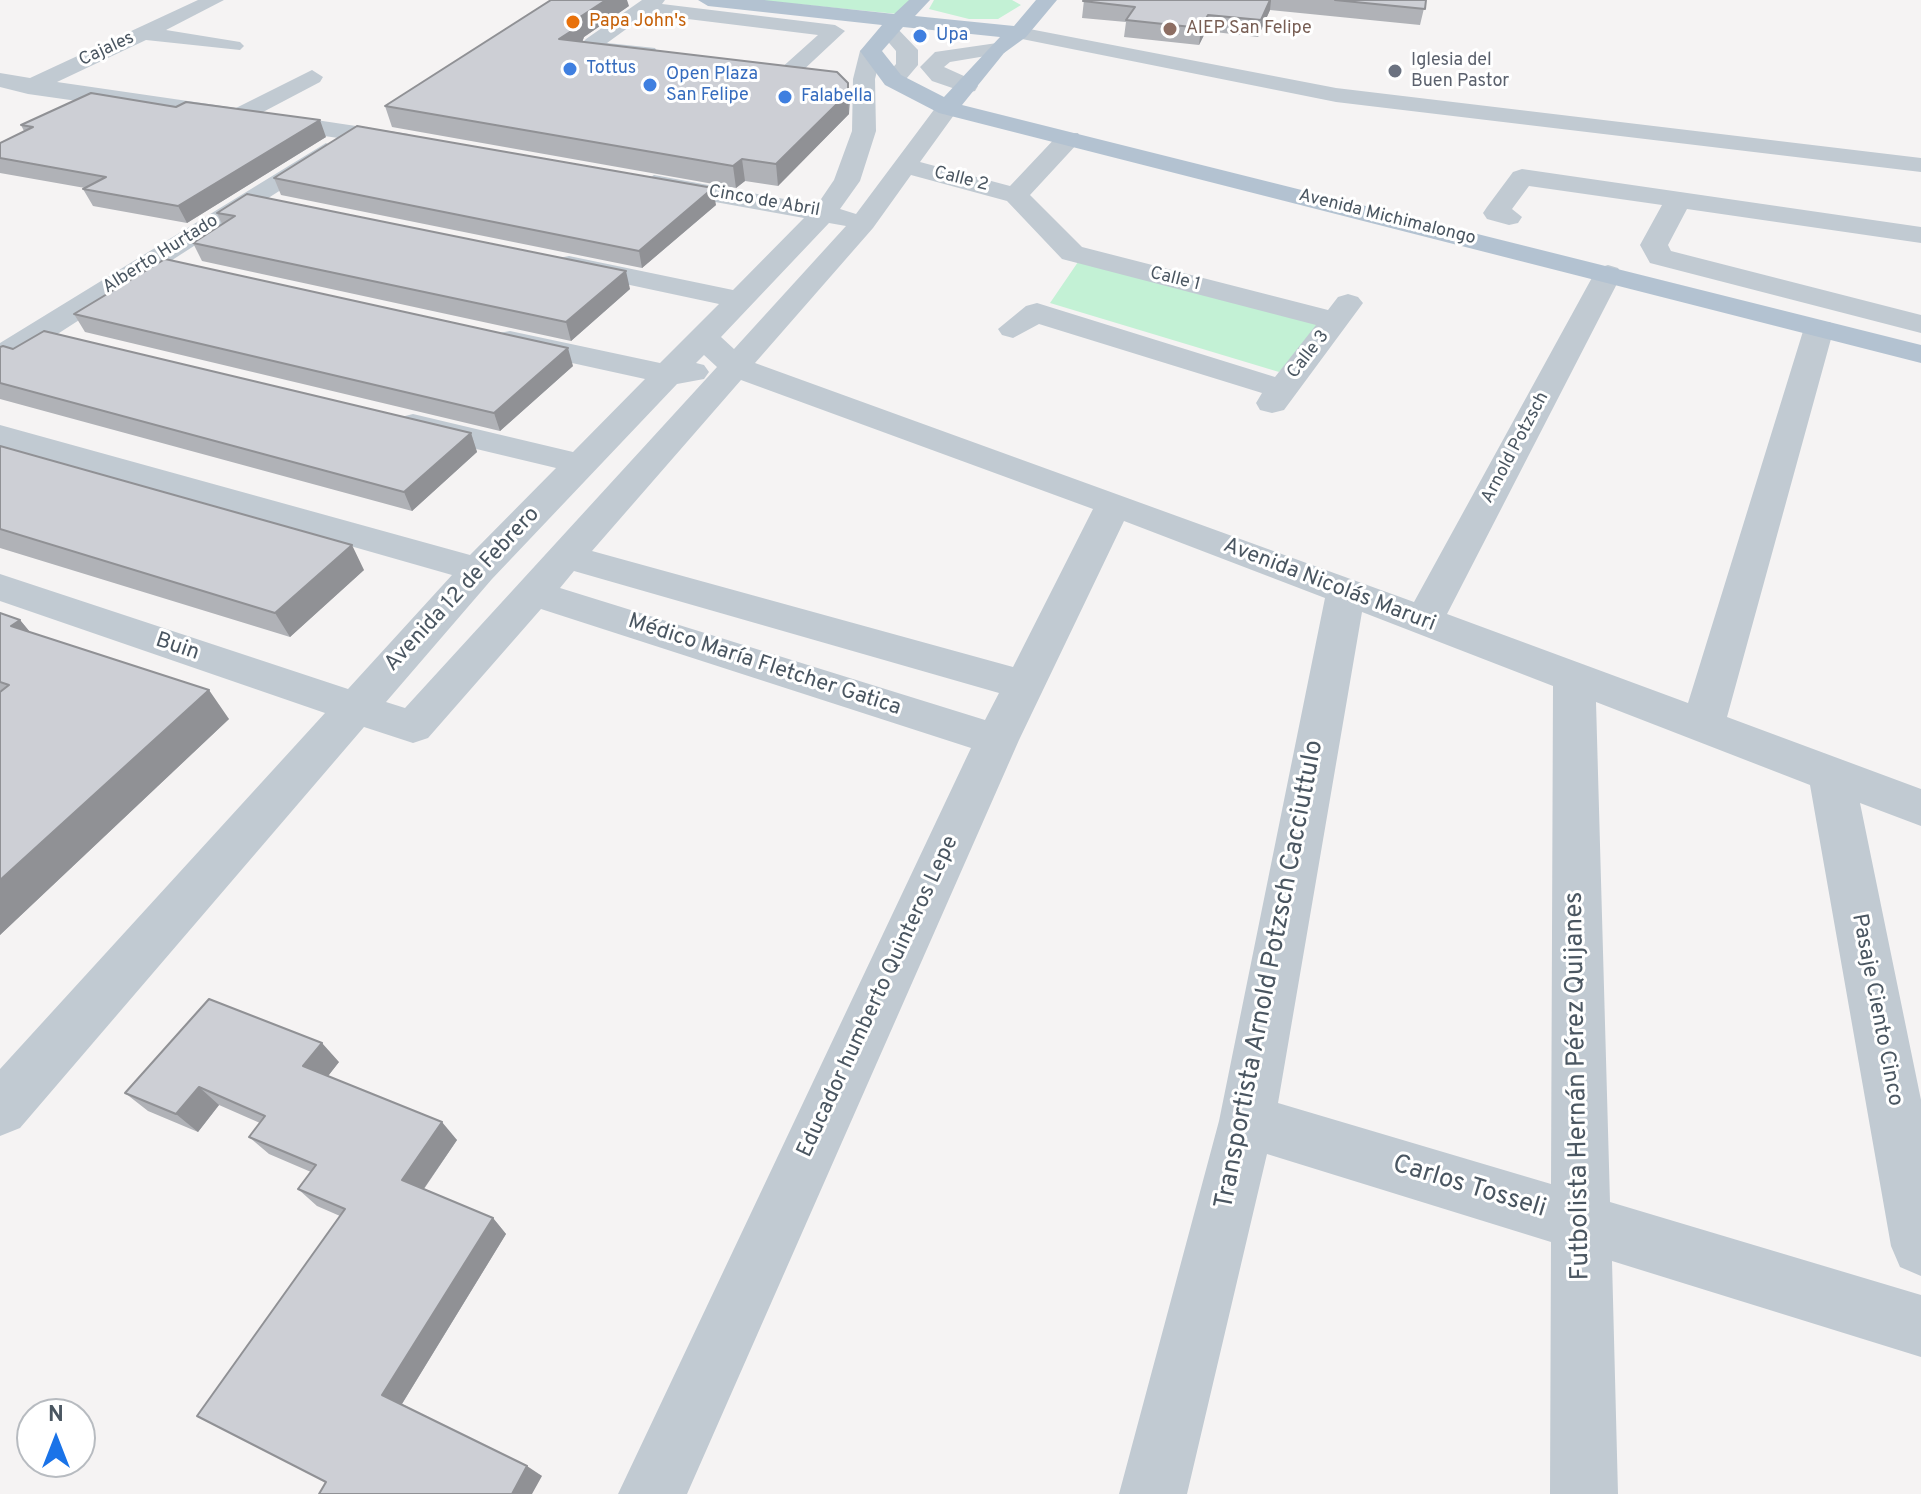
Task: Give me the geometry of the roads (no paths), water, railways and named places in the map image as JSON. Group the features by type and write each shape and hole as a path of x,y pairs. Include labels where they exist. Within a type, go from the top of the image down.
{"main road":[{"path":"708,0 800,18 1019,33"},
{"path":"871,51 920,0"},
{"path":"957,97 997,49 1019,33 1047,0"},
{"name":"Avenida Michimalongo","path":"871,51 893,80 957,97 1069,138 1921,354"}],"street":[{"name":"Cajales","path":"0,100 214,0"},
{"path":"666,55 594,48 593,43 649,4 800,18 835,31 790,70"},
{"path":"893,80 907,65 907,50 894,25"},
{"path":"143,33 233,46"},
{"path":"1019,33 1336,95 1921,165"},
{"path":"531,592 864,222 957,97 931,67 943,57 997,49"},
{"name":"Avenida 12 de Febrero","path":"0,1109 478,570 824,213 847,181 864,131 855,78 871,51"},
{"path":"762,66 816,73"},
{"path":"241,115 312,77"},
{"path":"0,80 429,144"},
{"name":"Alberto Hurtado","path":"0,357 382,115"},
{"path":"1591,126 1603,169"},
{"path":"1045,290 1016,195 1069,138"},
{"name":"Calle 2","path":"906,166 1016,195"},
{"path":"1509,217 1496,213 1522,177 1603,169 1678,200 1921,235"},
{"name":"Cinco de Abril","path":"628,179 864,222"},
{"path":"249,199 280,205"},
{"path":"1678,200 1654,245 1660,257 1921,324"},
{"path":"541,259 741,300"},
{"path":"152,261 198,271"},
{"name":"Arnold Potzsch","path":"1423,623 1608,274"},
{"name":"Calle 1","path":"1045,290 1342,312"},
{"name":"Calle 3","path":"1045,290 1058,322 1277,396 1342,312"},
{"path":"1703,725 1819,328"},
{"path":"38,333 84,344"},
{"name":"Avenida Nicolás Maruri","path":"487,335 670,375 736,367"},
{"name":"Avenida Nicolás Maruri","path":"704,339 736,367 1114,504 1423,623 1921,808"},
{"path":"379,415 581,464"},
{"path":"0,435 478,570"},
{"name":"Educador humberto Quinteros Lepe","path":"652,1494 997,740 1114,504"},
{"path":"565,556 1024,685"},
{"name":"Buin","path":"0,587 413,727 531,592"},
{"name":"Médico María Fletcher Gatica","path":"531,592 997,740"},
{"name":"Transportista Arnold Potzsch Cacciuttulo","path":"1153,1494 1247,1121 1346,593"},
{"name":"Futbolista Hernán Pérez Quijanes","path":"1574,678 1584,1494"},
{"name":"Pasaje Ciento Cinco","path":"1831,774 1921,1246"},
{"name":"Carlos Tosseli","path":"1247,1121 1921,1326"}],"place":[{"name":"Papa John's","path":"573,22"},
{"name":"AIEP San Felipe","path":"1170,29"},
{"name":"Upa","path":"920,36"},
{"name":"Tottus","path":"570,69"},
{"name":"Iglesia del Buen Pastor","path":"1395,71"},
{"name":"Open Plaza San Felipe","path":"650,85"},
{"name":"Falabella","path":"785,97"}]}
